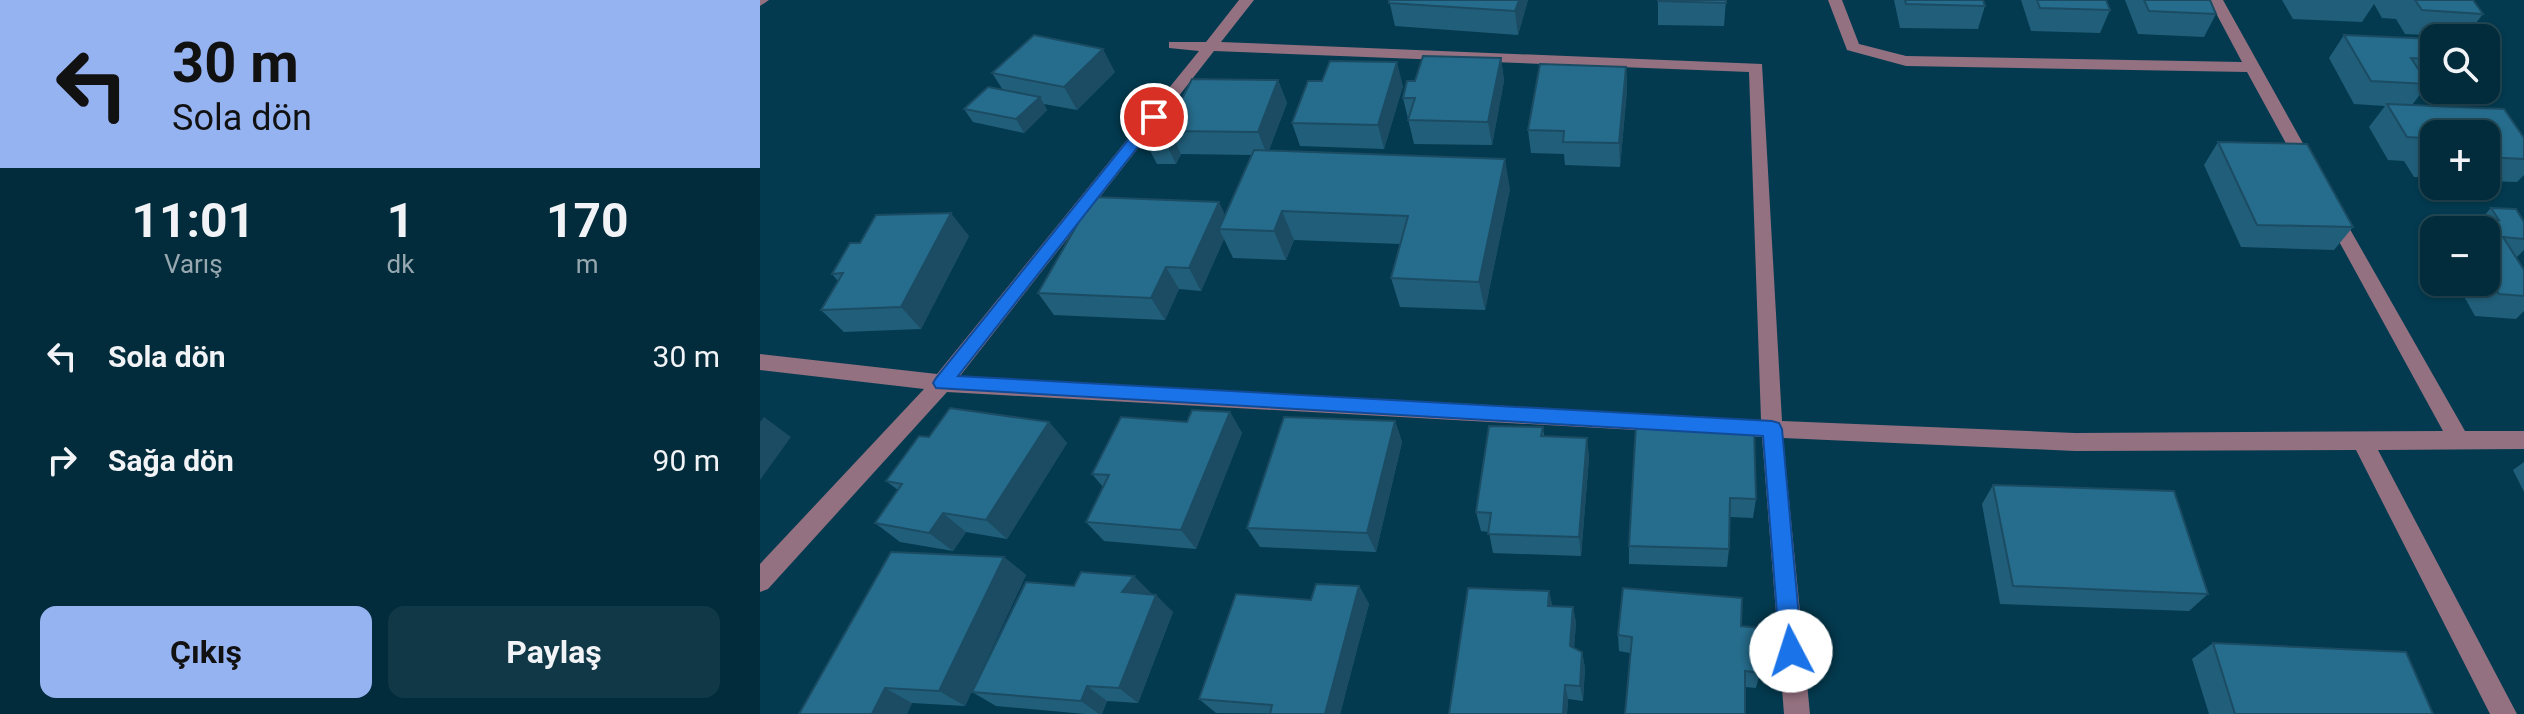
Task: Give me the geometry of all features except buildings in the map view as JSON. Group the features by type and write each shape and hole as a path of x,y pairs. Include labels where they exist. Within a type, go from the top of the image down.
{"street":[{"path":"760,581 942,383 1247,0"},
{"path":"1835,0 1852,47 1906,61 2251,67"},
{"path":"2216,0 2459,440"},
{"path":"1174,45 1757,67 1772,429 1797,714"},
{"path":"760,362 942,383 1772,429 2075,442 2524,440"},
{"path":"2362,440 2504,714"}],"route":[{"path":"1154,117 942,383 1772,429 1791,651"}]}
